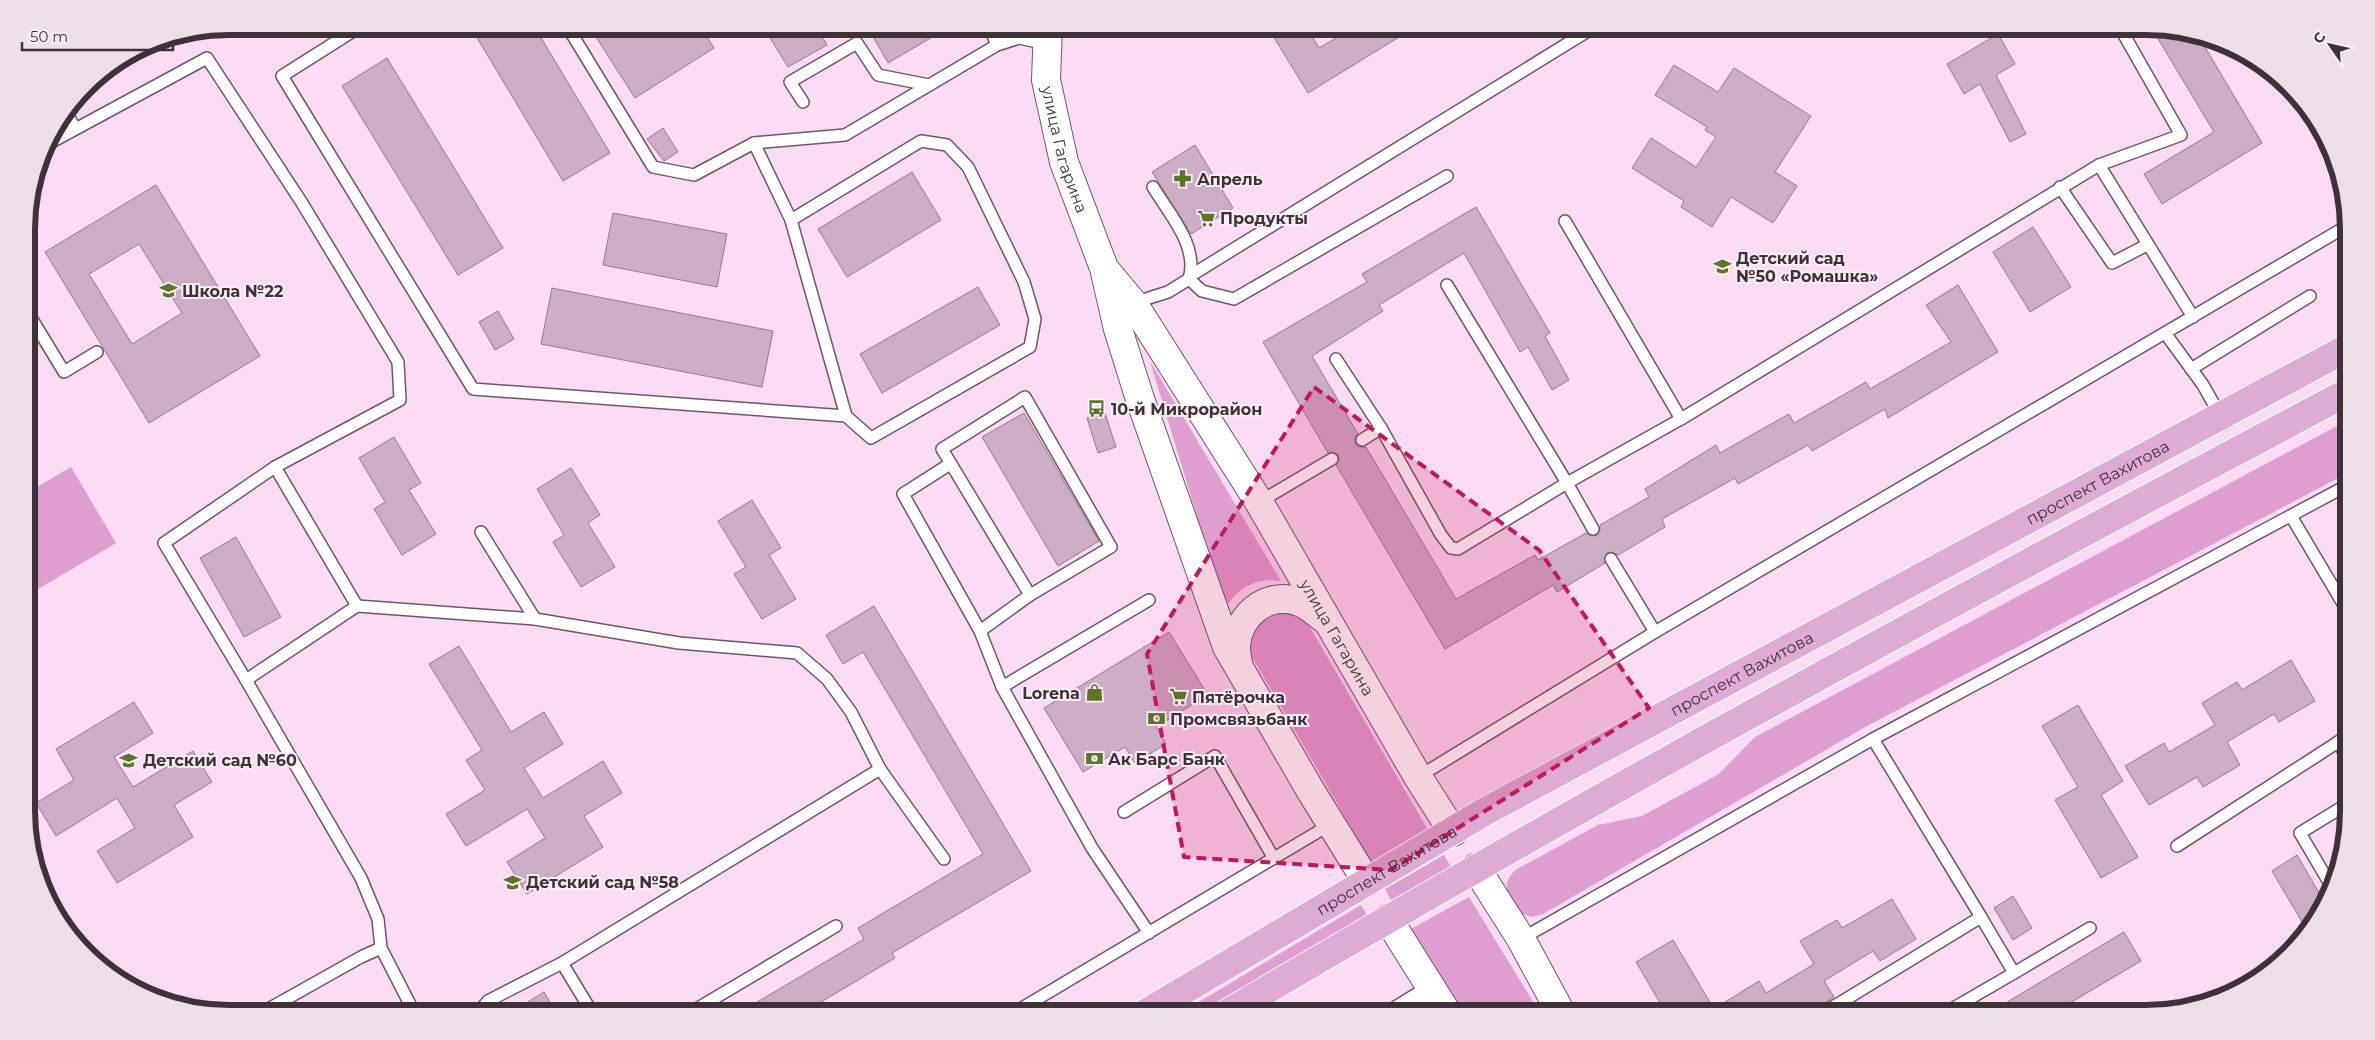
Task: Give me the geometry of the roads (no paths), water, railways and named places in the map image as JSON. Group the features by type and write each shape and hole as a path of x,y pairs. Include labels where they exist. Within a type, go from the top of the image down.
{"main road":[{"name":"улица Гагарина","path":"1048,35 1046,80 1064,162 1104,268 1118,329 1139,396 1227,646 1331,824 1441,1005"},
{"name":"улица Гагарина","path":"1104,268 1133,303 1259,502 1418,777 1521,939 1556,1005"},
{"name":"проспект Вахитова","path":"1159,1005 1454,832 1486,811 2340,352"},
{"path":"1241,1005 1509,848 2140,502 2340,396"},
{"path":"1244,677 1235,654 1236,636 1244,619 1258,606 1277,600 1296,601 1313,609 1331,624"}],"street":[{"path":"1410,1005 1433,990"}],"lane":[{"path":"348,35 282,76 473,388 846,416"},
{"path":"572,35 653,167 694,175 754,144 845,135 997,46 1019,38 1048,35"},
{"path":"993,35 997,46"},
{"path":"1133,303 1168,292 1582,35"},
{"path":"1336,359 1381,428 1441,535 1451,548 1458,549 1567,483 1681,419 2098,165 2181,135 2124,35"},
{"path":"803,102 790,82 857,42 878,75 929,85"},
{"path":"58,138 207,58 302,203 398,362 400,400 275,467 164,543 361,878 378,919 381,948 410,1005"},
{"path":"70,119 75,128"},
{"path":"754,144 792,220 846,416 871,438 1030,347 1035,319 1024,282 968,167 947,146 921,141 792,220"},
{"path":"2098,165 2193,317"},
{"path":"1190,278 1202,291 1234,299 1447,176"},
{"path":"1153,187 1186,242 1192,266 1190,278"},
{"path":"2060,187 2112,263 2147,245"},
{"path":"1565,221 1681,419"},
{"path":"1418,777 1655,632 2340,230"},
{"path":"1447,285 1593,529"},
{"path":"2191,369 2310,296"},
{"path":"35,324 64,372 98,352"},
{"path":"2165,333 2191,369 2221,417"},
{"path":"980,630 1030,595 1111,547 1025,397 942,449 1030,595"},
{"path":"1362,440 1381,428"},
{"path":"1259,502 1332,459"},
{"path":"950,464 903,494 980,630 1002,687 1092,848 1149,933"},
{"path":"275,467 357,606"},
{"path":"1521,939 1873,740 2340,490"},
{"path":"2291,516 2340,599"},
{"path":"481,532 535,619"},
{"path":"1611,560 1655,632"},
{"path":"1002,687 1149,600"},
{"path":"246,680 357,606 535,619 679,644 797,653 827,679 851,712 880,769 944,859"},
{"path":"1873,740 2014,973"},
{"path":"2177,846 2338,742 2340,745"},
{"path":"1124,812 1216,756 1273,857"},
{"path":"484,1005 488,1000 562,963 880,769"},
{"path":"2328,879 2300,833 2340,809"},
{"path":"1027,1005 1331,824"},
{"path":"1836,1005 1981,917"},
{"path":"703,1005 836,926"},
{"path":"1959,1005 2090,928"},
{"path":"282,1005 361,957 381,948"},
{"path":"562,963 588,1005"},
{"path":"1843,1001 1845,1005"}],"place":[{"name":"Апрель","path":"1183,179"},
{"name":"Продукты","path":"1206,218"},
{"name":"Детский сад №50 «Ромашка»","path":"1722,267"},
{"name":"Школа №22","path":"168,291"},
{"name":"10-й Микрорайон","path":"1097,409"},
{"name":"Lorena","path":"1094,693"},
{"name":"Пятёрочка","path":"1178,697"},
{"name":"Промсвязьбанк","path":"1156,719"},
{"name":"Ак Барс Банк","path":"1094,759"},
{"name":"Детский сад №60","path":"129,760"},
{"name":"Детский сад №58","path":"512,882"}]}
